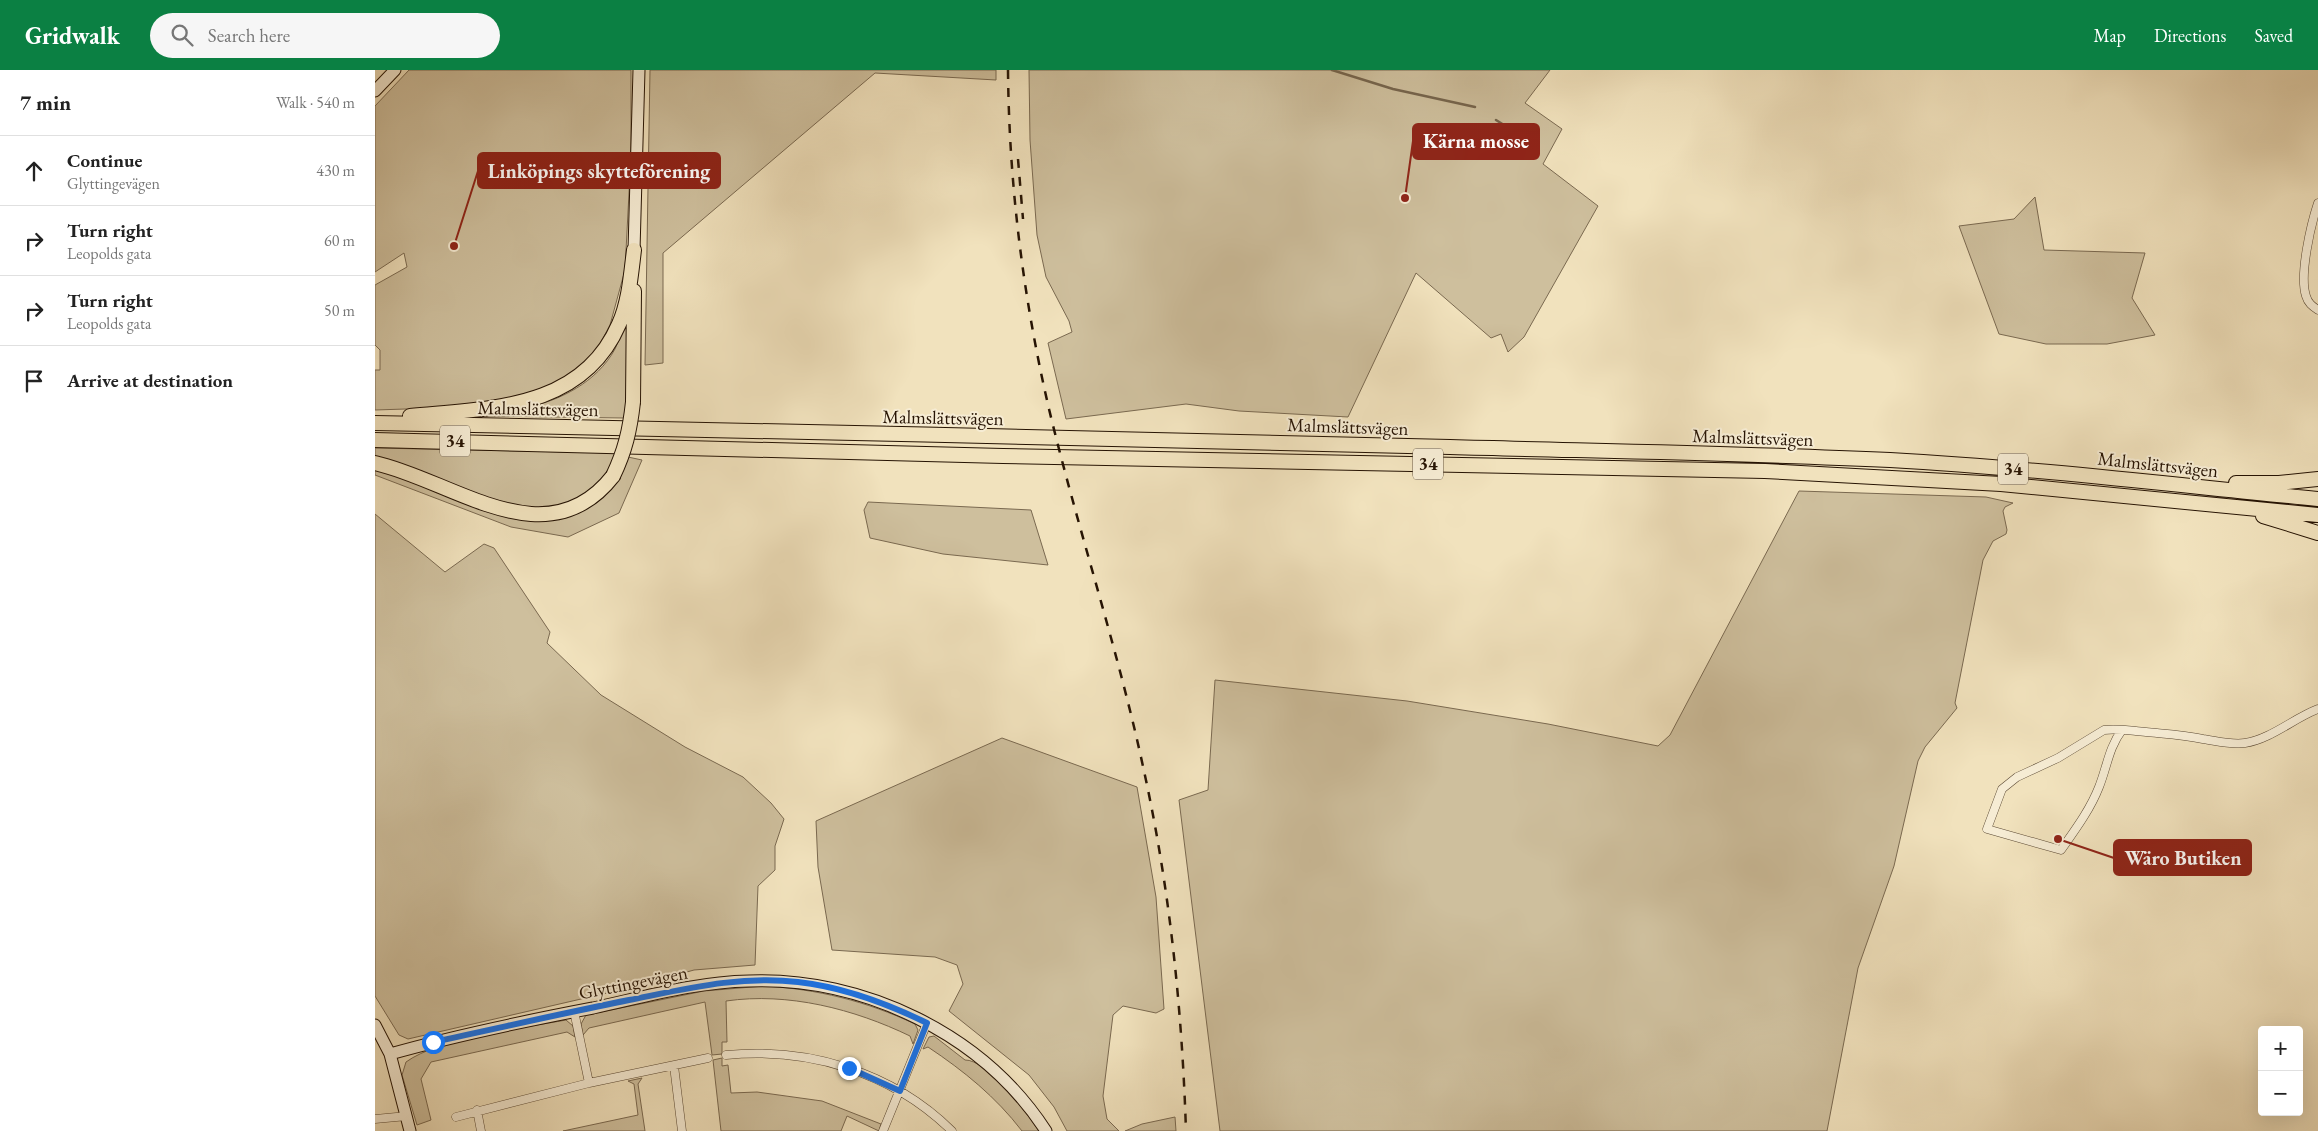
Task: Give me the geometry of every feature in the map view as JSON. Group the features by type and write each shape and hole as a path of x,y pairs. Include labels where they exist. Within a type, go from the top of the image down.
{"highway":[{"path":"375,463 499,509 522,514 565,511 593,496 613,476 623,456 630,432 633,402 634,250"},
{"path":"375,422 521,402 562,388 579,378 603,354 620,323 630,284 634,250"},
{"name":"Malmslättsvägen","path":"375,422 1005,438 1197,440 1767,456 1947,464 2318,499"},
{"name":"Malmslättsvägen","path":"375,440 1003,456 1765,471 2001,484 2318,516"},
{"path":"2169,484 2279,483 2318,479"},
{"path":"2226,506 2318,533"}],"street":[{"path":"375,91 395,70"},
{"path":"634,250 639,70"},
{"path":"2318,203 2309,238 2305,293 2308,301 2318,310"},
{"path":"2122,730 2112,745 2099,787 2085,816 2061,850 1987,829 2002,789 2017,777 2058,758 2097,734 2111,729 2122,730 2244,743 2260,738 2318,709"},
{"name":"Glyttingevägen","path":"390,1054 433,1042 574,1011 724,982 775,980 797,982 847,992 895,1008 927,1023 957,1042 998,1074 1046,1131"},
{"path":"574,1011 589,1083"},
{"path":"883,1131 927,1023"},
{"path":"375,1024 390,1054 410,1131"},
{"path":"726,1054 773,1052 825,1060 866,1074 900,1091 953,1131"},
{"path":"456,1117 477,1110 589,1083 708,1058"},
{"path":"674,1066 682,1131"},
{"path":"477,1110 481,1131"},
{"path":"375,1119 407,1116"}],"shaded area":[{"path":"409,70 631,70 631,154 625,270 610,325 593,357 577,372 533,393 500,400 436,408 375,410 375,370 380,370 380,350 375,345 375,285 407,267 404,253 375,272 375,106"},
{"path":"650,70 996,70 996,80 875,73 663,253 663,363 645,365"},
{"path":"1029,70 1550,70 1525,103 1562,129 1543,164 1598,206 1524,337 1508,352 1501,334 1491,338 1416,273 1348,417 1239,411 1186,404 1066,419 1048,343 1072,332 1069,321 1046,277 1037,235 1030,140"},
{"path":"2035,197 2044,250 2145,253 2132,298 2155,335 2107,344 2046,344 1999,334 1959,226 2014,219"},
{"path":"628,317 626,408 624,418 476,416 487,412 538,405 576,388 588,380 607,361 615,349"},
{"path":"375,448 618,453 610,469 599,484 577,500 544,509 517,508 375,458"},
{"path":"628,457 642,460 619,513 568,537 511,527 375,475 375,469 419,483 478,508 519,519 540,521 561,518 581,510 597,500 615,481"},
{"path":"1799,491 1986,497 2013,503 2005,507 2003,511 2007,530 2006,534 1993,541 1983,560 1955,703 1957,708 1925,747 1918,761 1894,866 1858,968 1827,1131 1220,1131 1179,800 1208,790 1215,680 1407,701 1548,724 1658,746 1670,735"},
{"path":"868,502 1031,510 1048,565 943,554 870,538 864,510"},
{"path":"375,514 445,572 484,544 494,548 550,632 547,643 601,695 685,747 743,777 771,803 784,819 775,846 775,870 758,886 755,965 694,970 633,987 408,1039 399,1035 375,996"},
{"path":"1002,738 1137,787 1156,897 1164,1009 1156,1013 1123,1006 1113,1015 1103,1096 1107,1119 1119,1131 1067,1131 1054,1107 1029,1075 949,1011 963,984 957,965 935,957 832,950 818,867 816,821"},
{"path":"764,986 822,993 860,1003 915,1024 918,1030 913,1044 910,1036 889,1026 844,1011 797,1001 749,999 726,1001 727,1042 722,1042 722,1054 712,1055 705,1002 589,1028 583,1035 581,1024 586,1015 704,991"},
{"path":"566,1020 573,1026 575,1037 567,1032 431,1062 421,1079 431,1120 417,1125 402,1075 406,1062 439,1046 460,1040"},
{"path":"934,1036 965,1060 974,1062 984,1068 1006,1089 1039,1131 1022,1131 1001,1107 967,1075 928,1047 923,1049 929,1037"},
{"path":"722,1058 722,1066 728,1065 731,1093 757,1092 822,1101 881,1124 879,1131 847,1116 841,1131 721,1131 713,1060"},
{"path":"642,1078 638,1084 645,1131 563,1131 638,1115 634,1084 628,1081"},
{"path":"1175,1117 1176,1131 1125,1131 1142,1124"}],"waterway":[{"path":"1332,70 1393,89 1475,107"},
{"path":"1496,120 1512,130 1530,134"}],"railway":[{"path":"1008,70 1011,155 1019,240 1040,367 1060,454 1134,725 1161,860 1178,995 1186,1131"},
{"path":"1018,159 1023,219"}],"place":[{"name":"Kärna mosse","path":"1405,198"},
{"name":"Linköpings skytteförening","path":"454,246"},
{"name":"Wäro Butiken","path":"2058,839"}],"route":[{"path":"433,1042 677,990 724,982 749,981 775,980 797,982 841,990 895,1008 927,1023 900,1091 866,1074 849,1068"}]}
